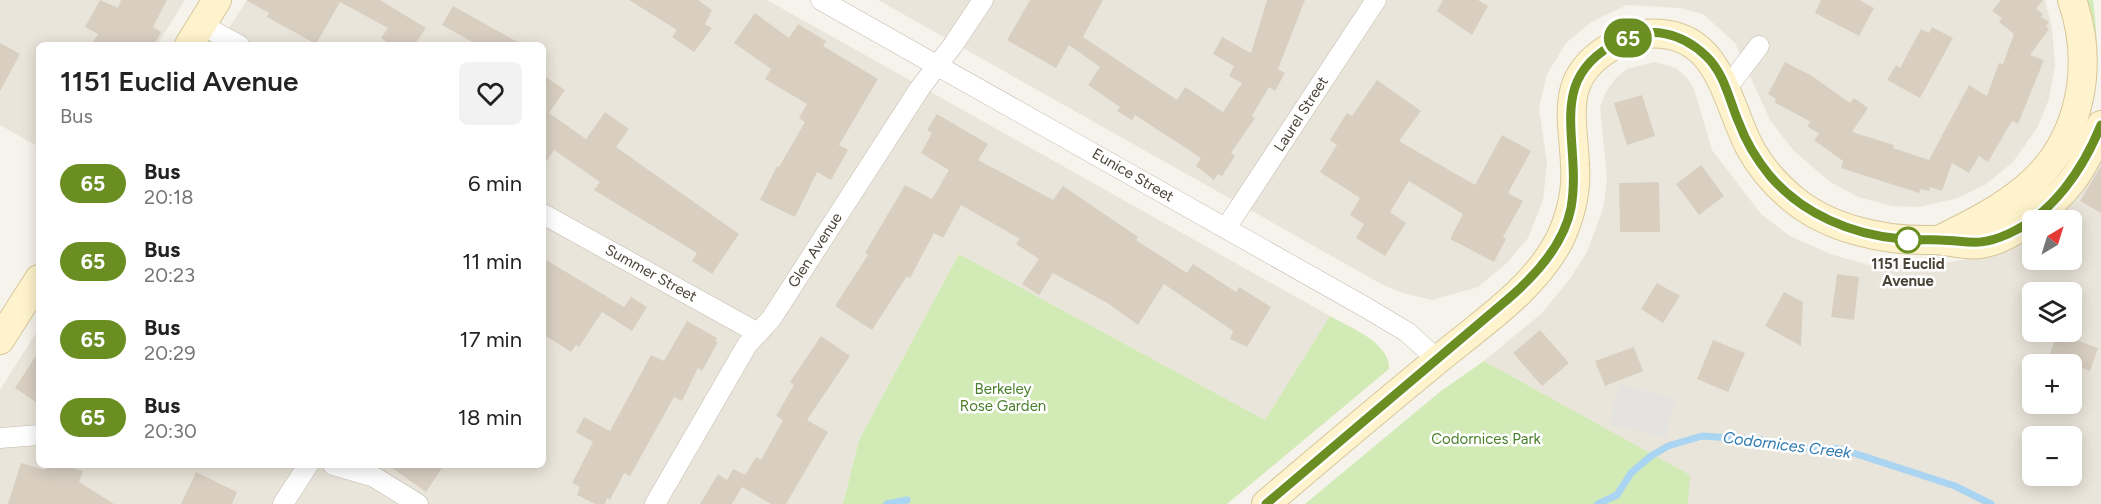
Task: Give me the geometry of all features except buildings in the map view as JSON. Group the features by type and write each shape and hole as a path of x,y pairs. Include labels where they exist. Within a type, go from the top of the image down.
{"street":[{"path":"217,0 196,35 226,42"},
{"name":"Eunice Street","path":"821,0 1407,332 1437,359"},
{"name":"Glen Avenue","path":"655,504 747,345 771,319 937,64 953,45 982,0"},
{"name":"Laurel Street","path":"1226,228 1376,0"},
{"path":"1939,240 2002,206 2027,187 2049,163 2066,138 2082,87 2085,56 2081,24 2072,0"},
{"path":"1266,504 1524,286 1544,263 1560,239 1571,210 1576,167 1570,123 1573,87 1594,57 1621,40 1641,34 1671,33 1691,44 1708,58 1727,87 1751,150 1770,175 1794,200 1824,218 1852,230 1895,239 1939,240 1979,245 2010,233 2044,209 2071,182 2089,153 2101,125"},
{"path":"1727,87 1759,46"},
{"name":"Summer Street","path":"546,216 758,333"},
{"path":"0,340 36,284"},
{"path":"0,438 36,435"},
{"path":"283,504 306,468"},
{"path":"343,468 374,477 418,504"}],"shaded area":[{"path":"0,0 185,0 159,42 36,42 36,145 0,125"},
{"path":"247,0 767,0 1330,316 1265,420 959,254 859,440 843,504 0,504 0,390 36,333 36,468 546,468 546,42 220,42"},
{"path":"878,0 2045,0 2052,28 2055,66 2049,99 2037,128 2013,162 1985,185 1955,199 1918,207 1892,206 1858,197 1830,182 1793,150 1770,120 1735,43 1703,14 1680,8 1627,5 1591,22 1566,43 1547,74 1539,108 1547,163 1543,200 1528,238 1507,263 1478,287 1432,300 1383,285"},
{"path":"1655,62 1676,68 1687,78 1694,89 1712,150 1761,214 1790,236 1830,254 1873,266 1934,264 1993,256 2022,242 2022,270 2082,270 2082,210 2064,210 2081,191 2101,159 2101,504 1688,504 1689,475 1484,361 1541,314 1569,280 1587,252 1603,209 1607,178 1600,107 1607,90 1627,69"},
{"path":"1619,384 1675,398 1666,438 1609,424"}],"green space":[{"path":"2087,0 2093,0 2097,45 2095,90 2091,111 2076,152 2054,183 2047,190 2033,197 2092,22"},
{"name":"Berkeley Rose Garden","path":"959,254 1265,420 1330,316 1376,344 1388,359 1389,369 1227,504 843,504 859,440"},
{"name":"Codornices Park","path":"1484,361 1690,475 1688,504 1305,504 1441,391"}],"waterway":[{"name":"Codornices Creek","path":"1598,504 1617,495 1631,473 1651,456 1668,446 1702,436 1761,440 1798,448 1841,449 1955,486 1991,504"},
{"name":"Codornices Creek","path":"887,504 907,500"}],"bus line":[{"name":"65","path":"1266,504 1524,286 1544,263 1560,239 1571,210 1576,167 1570,123 1573,87 1594,57 1621,40 1641,34 1671,33 1691,44 1708,58 1727,87 1751,150 1770,175 1794,200 1824,218 1852,230 1895,239 1939,240 1979,245 2010,233 2044,209 2071,182 2089,153 2101,125"}],"place":[{"name":"1151 Euclid Avenue","path":"1908,240"}]}
